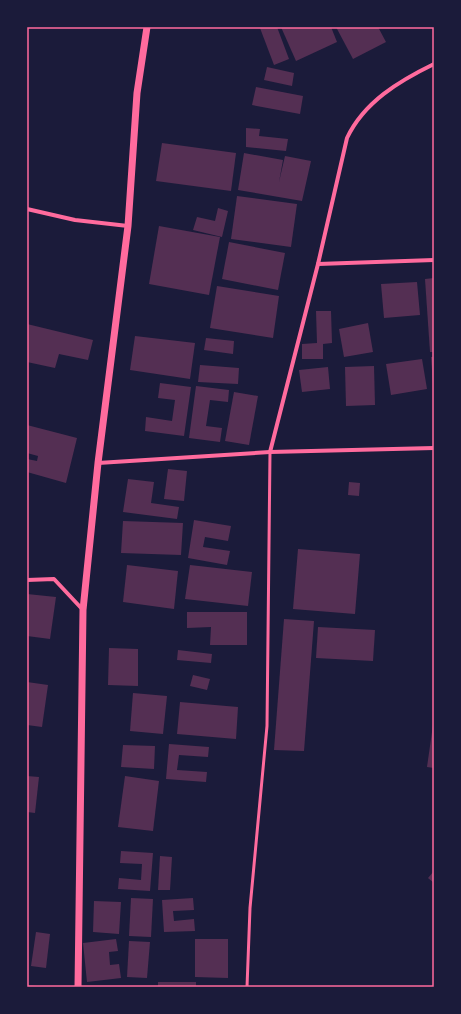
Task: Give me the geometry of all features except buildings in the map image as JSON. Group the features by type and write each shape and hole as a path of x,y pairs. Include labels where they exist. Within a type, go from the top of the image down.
{"street":[{"path":"78,987 83,610 98,463 128,226 137,93 147,27"},
{"path":"270,452 318,264 337,177 347,138 352,126 363,112 382,94 434,64"},
{"path":"27,209 75,220 128,226"},
{"path":"318,264 434,260"},
{"path":"98,463 270,452 434,448"},
{"path":"27,580 54,579 83,610"}],"lane":[{"path":"247,987 250,908 267,726 270,452"}]}
